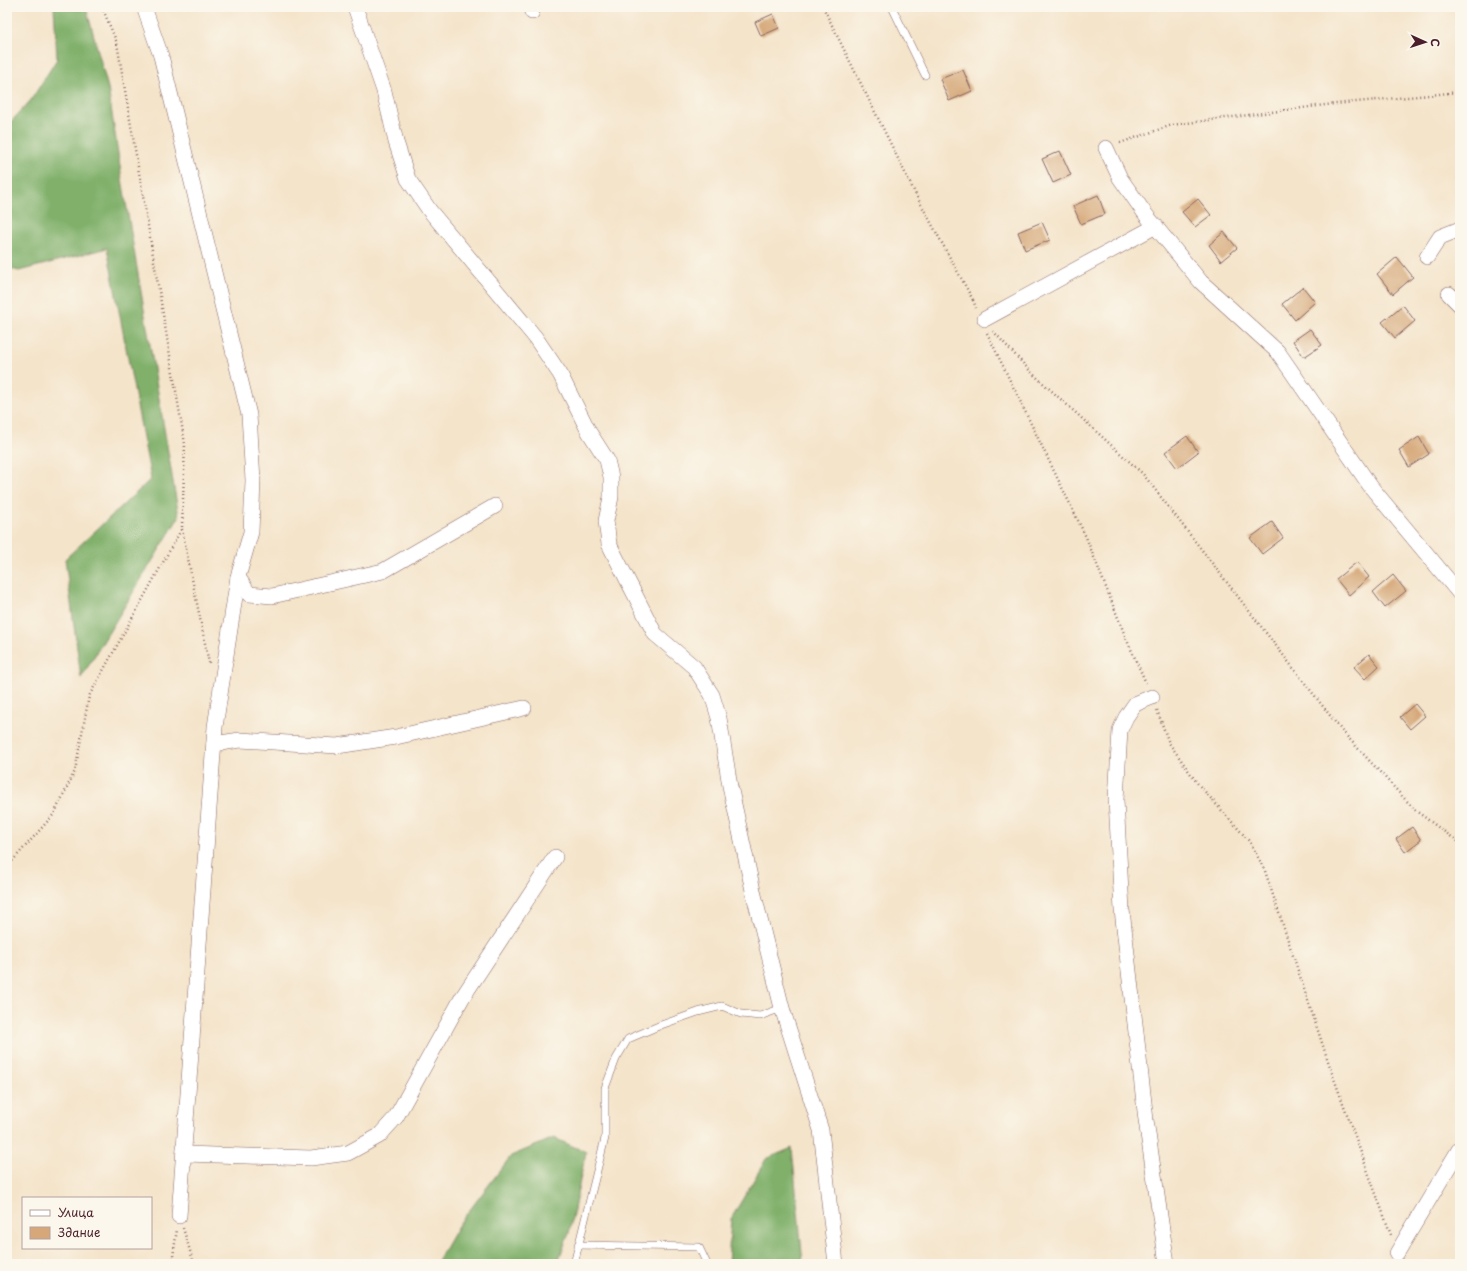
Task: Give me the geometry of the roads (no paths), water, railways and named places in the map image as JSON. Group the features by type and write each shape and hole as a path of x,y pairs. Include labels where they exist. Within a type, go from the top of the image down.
{"street":[{"path":"144,7 161,56 249,415 253,480 251,532 238,577 214,744 185,1154 179,1216"},
{"path":"355,7 384,91 396,142 408,179 430,211 535,337 560,374 589,432 607,460 611,484 611,497 606,521 609,544 655,634 694,667 712,695 719,718 730,786 754,895 782,1008 820,1130 836,1264"},
{"path":"1106,148 1120,178 1156,226 1201,282 1278,352 1371,487 1460,594"},
{"path":"983,321 1156,226"},
{"path":"1427,257 1440,237 1460,229"},
{"path":"1449,294 1460,306"},
{"path":"238,577 249,594 272,596 383,571 495,506"},
{"path":"1152,697 1135,704 1126,717 1120,730 1116,800 1122,910 1146,1120 1167,1264"},
{"path":"214,744 240,740 337,746 396,738 524,708"},
{"path":"185,1154 311,1158 348,1153 378,1136 396,1117 462,998 555,857"},
{"path":"1397,1253 1460,1148"}],"lane":[{"path":"892,7 925,75"},
{"path":"574,1264 605,1138 605,1088 616,1059 628,1039 668,1022 722,1006 741,1014 760,1016 782,1008"},
{"path":"578,1245 700,1247 707,1264"}]}
